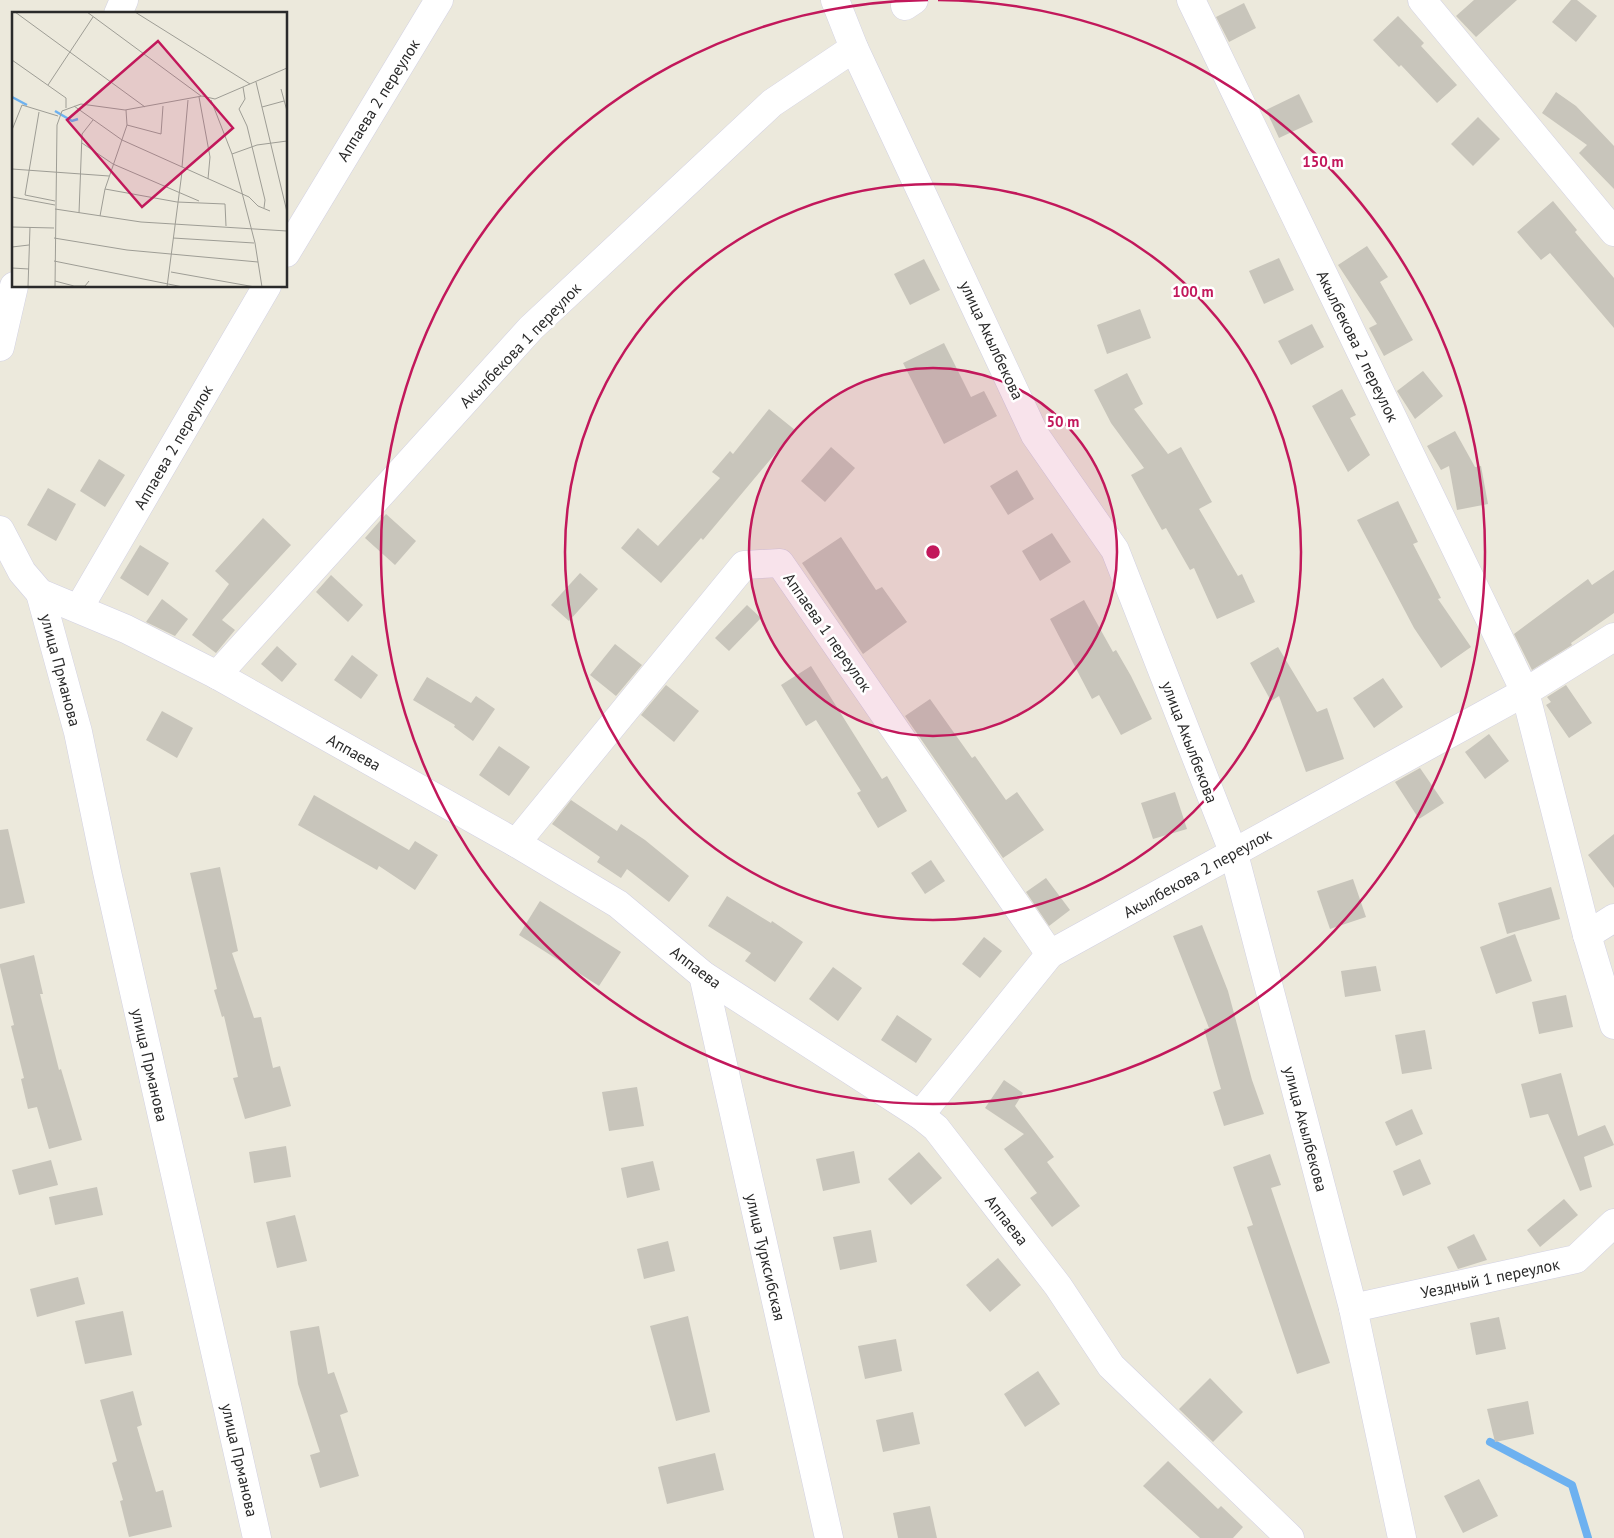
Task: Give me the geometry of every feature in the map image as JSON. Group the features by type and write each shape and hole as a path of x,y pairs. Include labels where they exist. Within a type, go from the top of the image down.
{"street":[{"path":"119,12 124,0"},
{"name":"Аппаева 2 переулок","path":"288,250 439,0"},
{"name":"улица Акылбекова","path":"835,0 854,48 1035,435 1115,550 1234,854 1354,1308 1402,1538"},
{"name":"Акылбекова 2 переулок","path":"1191,0 1525,692 1588,935 1614,1025"},
{"path":"1422,0 1614,232"},
{"name":"Акылбекова 1 переулок","path":"218,675 531,328 772,103 854,48"},
{"path":"0,347 14,288"},
{"name":"Аппаева 2 переулок","path":"79,608 266,288"},
{"name":"Аппаева","path":"0,530 22,572 40,593 62,604 79,608 218,675 516,843 618,904 703,975 920,1115 936,1128 1058,1286 1111,1366 1290,1538"},
{"name":"Аппаева 1 переулок","path":"516,843 744,565 780,563 1050,954"},
{"name":"улица Прманова","path":"40,593 78,732 107,872 257,1538"},
{"name":"Акылбекова 2 переулок","path":"920,1115 1050,954 1525,692 1614,637"},
{"path":"1588,935 1614,918"},
{"name":"улица Турксибская","path":"703,975 830,1538"},
{"name":"Уездный 1 переулок","path":"1354,1308 1576,1259 1614,1224"}],"building":[{"path":"1474,0 1517,0 1476,37 1456,16"},
{"path":"1571,0 1577,0 1597,16 1576,42 1552,22"},
{"path":"1244,3 1256,28 1229,42 1216,17"},
{"path":"1398,16 1424,43 1421,46 1457,85 1437,103 1401,65 1399,67 1373,40"},
{"path":"1556,92 1576,106 1614,146 1614,189 1579,153 1587,145 1542,113"},
{"path":"1299,94 1313,122 1279,138 1266,110"},
{"path":"1478,117 1500,139 1473,166 1451,144"},
{"path":"1553,201 1577,230 1575,232 1614,278 1614,328 1550,253 1541,260 1517,232"},
{"path":"1367,246 1388,277 1380,282 1413,340 1384,356 1369,328 1377,324 1338,265"},
{"path":"1279,258 1294,290 1264,304 1249,271"},
{"path":"924,259 940,290 910,305 894,274"},
{"path":"1140,309 1151,338 1107,354 1097,325"},
{"path":"1312,324 1324,347 1291,365 1278,341"},
{"path":"944,343 971,397 984,391 997,416 944,444 903,363"},
{"path":"1423,371 1443,396 1415,419 1397,391"},
{"path":"1127,373 1143,404 1134,409 1168,454 1181,447 1212,502 1199,509 1238,576 1242,574 1255,602 1217,619 1194,568 1190,570 1166,528 1162,530 1131,475 1144,468 1111,423 1094,390"},
{"path":"1342,389 1356,415 1350,418 1370,455 1348,472 1312,406"},
{"path":"769,409 795,430 703,540 701,538 661,583 621,548 638,528 658,546 720,478 712,472 730,451 733,454"},
{"path":"1455,431 1475,467 1481,466 1488,504 1457,510 1449,466 1441,470 1427,446"},
{"path":"831,447 855,468 825,502 801,481"},
{"path":"99,459 125,475 105,507 80,491"},
{"path":"1017,470 1034,499 1008,515 990,486"},
{"path":"48,488 76,504 56,541 27,525"},
{"path":"1398,501 1418,542 1413,544 1441,598 1438,599 1471,647 1441,668 1414,628 1357,520"},
{"path":"386,514 416,541 395,565 365,538"},
{"path":"263,518 291,545 222,620 235,630 216,653 192,635 229,584 215,571"},
{"path":"1052,533 1071,562 1040,581 1022,551"},
{"path":"841,537 876,590 882,587 907,622 863,654 802,563"},
{"path":"140,545 169,563 148,596 120,578"},
{"path":"1614,570 1614,613 1571,643 1572,645 1532,670 1514,634 1588,579 1592,585"},
{"path":"580,573 598,589 569,621 551,605"},
{"path":"331,575 363,605 348,622 316,592"},
{"path":"162,599 188,619 175,636 146,622"},
{"path":"1084,600 1113,652 1116,650 1131,676 1152,719 1121,735 1099,695 1092,699 1050,619"},
{"path":"747,605 761,618 729,651 715,638"},
{"path":"615,644 642,665 616,696 590,675"},
{"path":"277,646 297,664 282,682 261,664"},
{"path":"1278,647 1317,712 1327,708 1344,759 1306,772 1279,696 1271,701 1250,663"},
{"path":"352,655 378,675 361,699 334,680"},
{"path":"811,666 882,779 887,776 907,811 878,828 857,793 861,791 816,720 806,726 781,685"},
{"path":"427,677 471,703 476,696 495,709 473,741 454,727 455,725 413,700"},
{"path":"1383,678 1403,707 1374,728 1353,698"},
{"path":"666,685 699,711 674,742 641,715"},
{"path":"1566,685 1592,723 1569,738 1546,705 1551,702 1547,697"},
{"path":"930,699 972,758 975,756 1006,800 1017,792 1044,830 1003,858 905,716"},
{"path":"162,711 193,728 177,758 146,740"},
{"path":"1489,734 1509,761 1485,779 1465,752"},
{"path":"499,746 530,767 509,796 479,775"},
{"path":"1420,768 1444,803 1419,819 1395,782"},
{"path":"1175,792 1187,829 1153,839 1141,803"},
{"path":"314,795 409,850 415,841 438,855 415,890 379,866 377,870 298,825"},
{"path":"571,800 617,831 621,824 645,840 689,876 669,902 627,869 621,878 597,862 600,857 552,824"},
{"path":"8,829 25,903 0,909 0,830"},
{"path":"1614,834 1614,888 1588,855"},
{"path":"931,860 945,881 925,894 911,873"},
{"path":"220,867 238,951 232,953 254,1018 261,1017 273,1068 280,1066 291,1106 245,1119 233,1078 238,1077 224,1016 222,1017 214,990 217,989 190,873"},
{"path":"1046,878 1070,910 1049,926 1026,892"},
{"path":"1353,879 1366,917 1330,929 1317,891"},
{"path":"1551,887 1560,919 1507,934 1498,903"},
{"path":"727,896 771,923 772,921 803,942 775,982 745,961 751,953 708,926"},
{"path":"540,901 621,952 599,986 519,935"},
{"path":"1202,925 1228,991 1252,1080 1264,1114 1224,1126 1213,1092 1221,1089 1204,1029 1209,1028 1173,936"},
{"path":"1515,934 1532,981 1496,994 1480,947"},
{"path":"984,937 1002,951 980,978 962,964"},
{"path":"34,955 43,994 40,994 59,1070 61,1069 82,1140 49,1149 37,1107 28,1109 21,1079 24,1078 11,1026 14,1025 0,967 0,964"},
{"path":"1376,966 1381,991 1345,997 1341,971"},
{"path":"833,967 862,988 838,1021 809,999"},
{"path":"1566,995 1573,1027 1539,1034 1532,1002"},
{"path":"897,1015 932,1039 916,1063 881,1040"},
{"path":"1425,1030 1432,1069 1402,1074 1395,1035"},
{"path":"1561,1073 1578,1136 1605,1125 1614,1145 1584,1157 1592,1187 1580,1191 1548,1114 1530,1118 1521,1084"},
{"path":"1004,1080 1023,1093 1015,1106 1054,1157 1047,1162 1080,1206 1052,1227 1030,1198 1037,1193 1004,1149 1024,1134 985,1108"},
{"path":"637,1087 644,1126 609,1131 602,1092"},
{"path":"1412,1109 1423,1134 1396,1146 1385,1122"},
{"path":"286,1146 291,1177 254,1183 249,1152"},
{"path":"854,1151 860,1183 823,1191 816,1159"},
{"path":"919,1152 942,1178 911,1205 888,1179"},
{"path":"1270,1154 1281,1185 1271,1188 1330,1363 1297,1374 1247,1227 1253,1225 1233,1167"},
{"path":"1420,1159 1431,1184 1403,1196 1393,1171"},
{"path":"51,1160 58,1185 19,1195 12,1170"},
{"path":"653,1161 660,1190 627,1198 621,1168"},
{"path":"97,1187 103,1215 55,1225 49,1197"},
{"path":"1564,1199 1578,1215 1540,1247 1527,1230"},
{"path":"295,1215 307,1261 277,1268 266,1222"},
{"path":"871,1230 877,1262 840,1270 833,1237"},
{"path":"1474,1234 1487,1260 1458,1269 1447,1247"},
{"path":"668,1241 675,1271 644,1279 637,1249"},
{"path":"998,1258 1021,1285 990,1312 966,1285"},
{"path":"78,1277 85,1304 37,1317 30,1289"},
{"path":"123,1311 132,1355 85,1364 75,1321"},
{"path":"688,1316 710,1412 676,1421 650,1326"},
{"path":"1499,1317 1506,1349 1476,1355 1470,1323"},
{"path":"319,1326 328,1374 334,1372 348,1412 340,1415 359,1476 320,1488 310,1455 320,1452 298,1384 290,1331"},
{"path":"896,1339 902,1371 865,1379 858,1346"},
{"path":"1038,1371 1060,1404 1025,1427 1004,1394"},
{"path":"1210,1378 1243,1412 1213,1442 1179,1409"},
{"path":"133,1391 142,1425 137,1427 156,1492 163,1490 172,1527 129,1537 120,1501 123,1500 112,1463 117,1461 100,1400"},
{"path":"1528,1401 1534,1434 1495,1442 1487,1409"},
{"path":"913,1412 920,1444 883,1452 876,1420"},
{"path":"715,1453 724,1490 667,1504 658,1467"},
{"path":"1168,1461 1218,1509 1221,1506 1243,1527 1233,1538 1200,1538 1143,1486"},
{"path":"1479,1479 1498,1516 1463,1533 1444,1496"},
{"path":"930,1506 937,1538 898,1538 893,1513"}],"waterway":[{"path":"1490,1442 1572,1485 1588,1538"}]}
